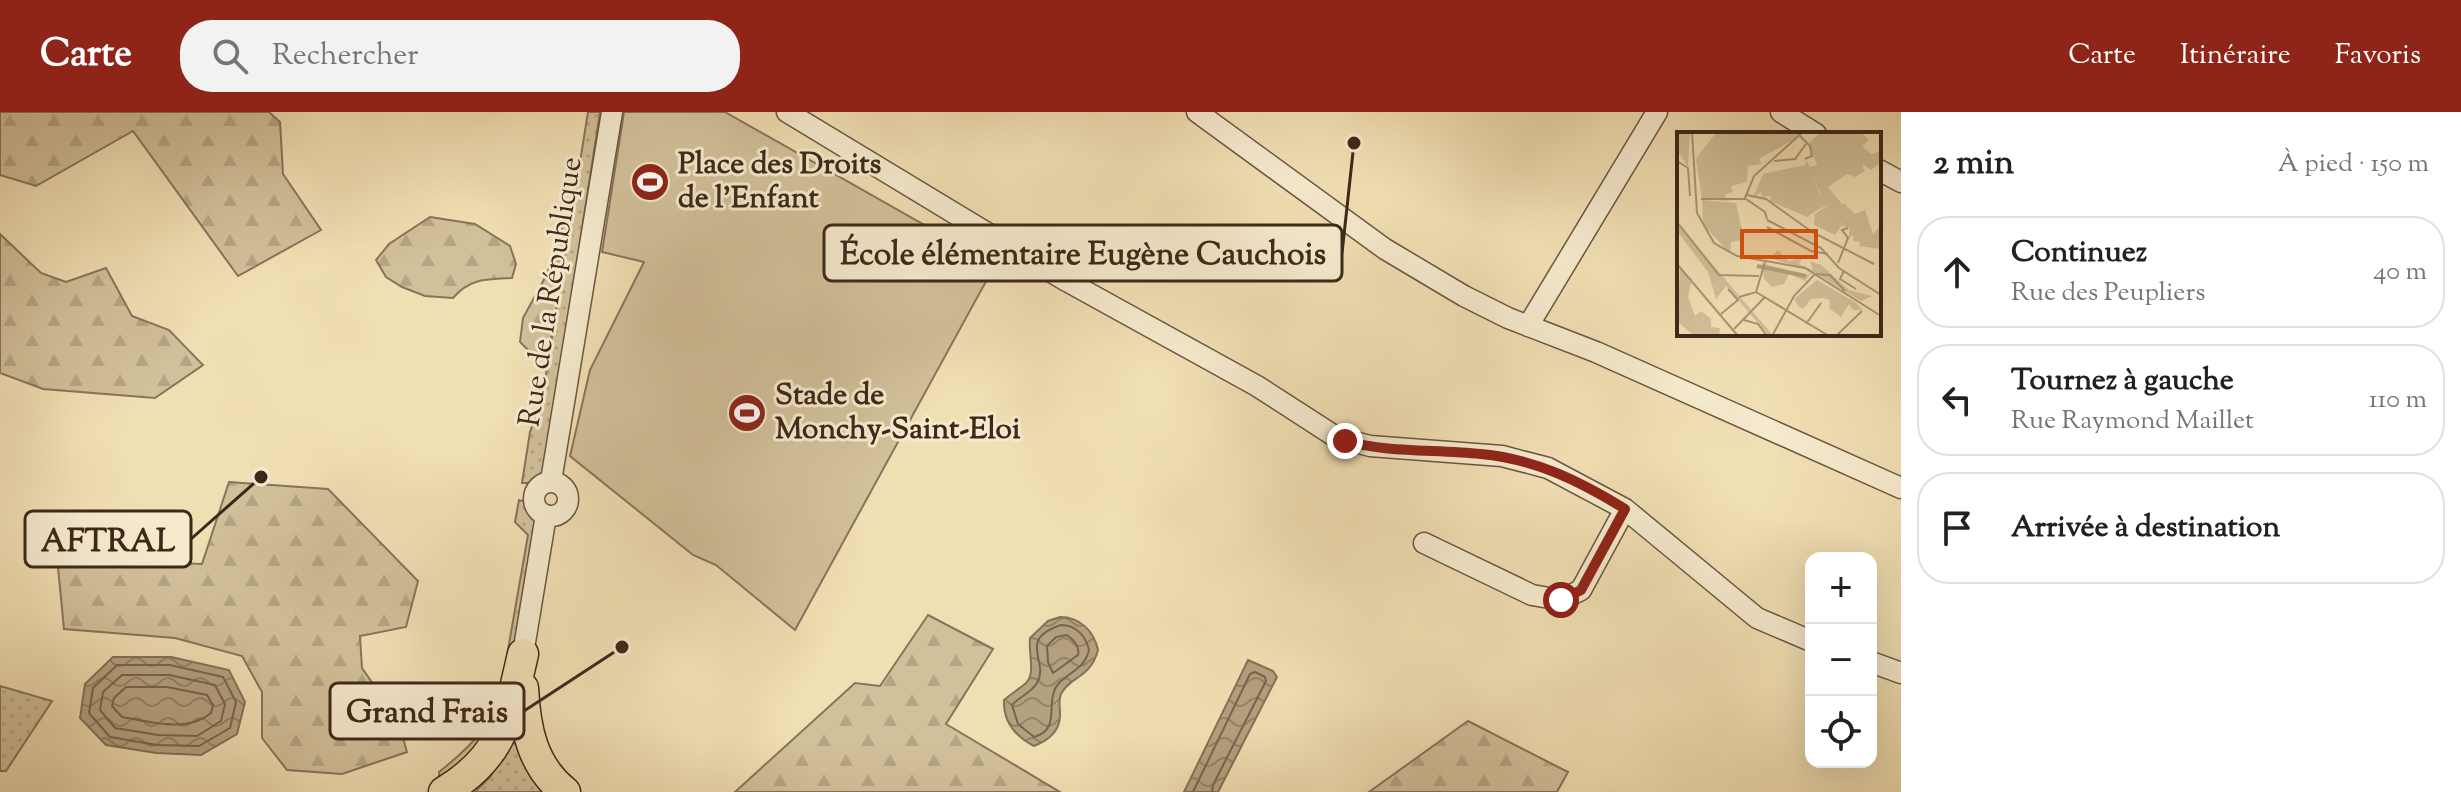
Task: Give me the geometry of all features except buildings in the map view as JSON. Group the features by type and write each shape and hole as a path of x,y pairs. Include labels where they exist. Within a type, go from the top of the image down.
{"highway":[{"path":"444,792 474,771 497,743 510,709 523,654"},
{"path":"523,654 524,704 532,746 548,775 565,792"}],"street":[{"name":"Rue de la République","path":"523,654 546,515 561,513 569,499 561,485 551,481 612,112"},
{"path":"787,112 1063,279 1269,394 1336,437 1370,446 1480,453 1527,461 1558,472 1625,509 1757,618 1805,638"},
{"path":"1197,112 1398,258 1473,301 1596,352 1901,488"},
{"path":"1528,326 1657,112"},
{"path":"1781,112 1813,132"},
{"path":"1881,171 1901,182"},
{"path":"1424,543 1532,595 1561,600 1581,590 1625,509"},
{"path":"1877,664 1901,673"}],"green space":[{"path":"0,112 269,112 280,122 283,174 321,230 238,276 133,131 36,186 0,175"},
{"path":"588,112 600,112 544,476 534,483 522,483 530,432 542,399"},
{"name":"Stade de Monchy-Saint-Eloi","path":"624,112 725,112 995,265 795,630 716,565 693,555 570,456 590,370 644,262 602,252"},
{"path":"430,217 475,224 510,246 516,264 512,278 473,283 453,298 425,296 386,277 376,260 389,244"},
{"path":"571,218 549,352 530,352 520,342 523,318 547,274 563,224"},
{"path":"0,234 41,273 66,282 106,268 132,316 169,330 203,365 155,398 43,389 0,373"},
{"path":"229,482 328,489 418,581 406,627 360,636 362,668 398,720 407,752 342,774 287,770 262,738 262,692 242,656 175,638 64,629 57,557 202,564"},
{"path":"519,500 529,503 536,513 503,712 484,746 439,783 439,772 472,742 498,707 528,535 515,522"},
{"path":"928,615 993,649 946,724 1060,792 735,792 855,683 880,686"},
{"path":"0,686 52,701 6,771 0,771"},
{"path":"1468,721 1568,772 1557,792 1369,792"},
{"path":"512,742 523,750 551,792 475,792 490,777"}],"water":[{"path":"1060,617 1074,619 1085,626 1098,650 1085,672 1061,694 1060,719 1056,730 1034,746 1012,728 1004,700 1029,679 1030,638 1048,621"},
{"path":"113,657 171,657 229,670 245,702 237,734 201,755 156,753 106,745 80,718 85,684"},
{"path":"1248,660 1273,671 1277,677 1218,792 1184,792"}],"place":[{"name":"École élémentaire Eugène Cauchois","path":"1354,143"},
{"name":"Place des Droits de l'Enfant","path":"650,182"},
{"name":"Stade de Monchy-Saint-Eloi","path":"747,413"},
{"name":"AFTRAL","path":"261,477"},
{"name":"Grand Frais","path":"622,647"}],"route":[{"path":"1345,441 1370,446 1480,453 1527,461 1558,472 1625,509 1581,590 1561,600"}]}
